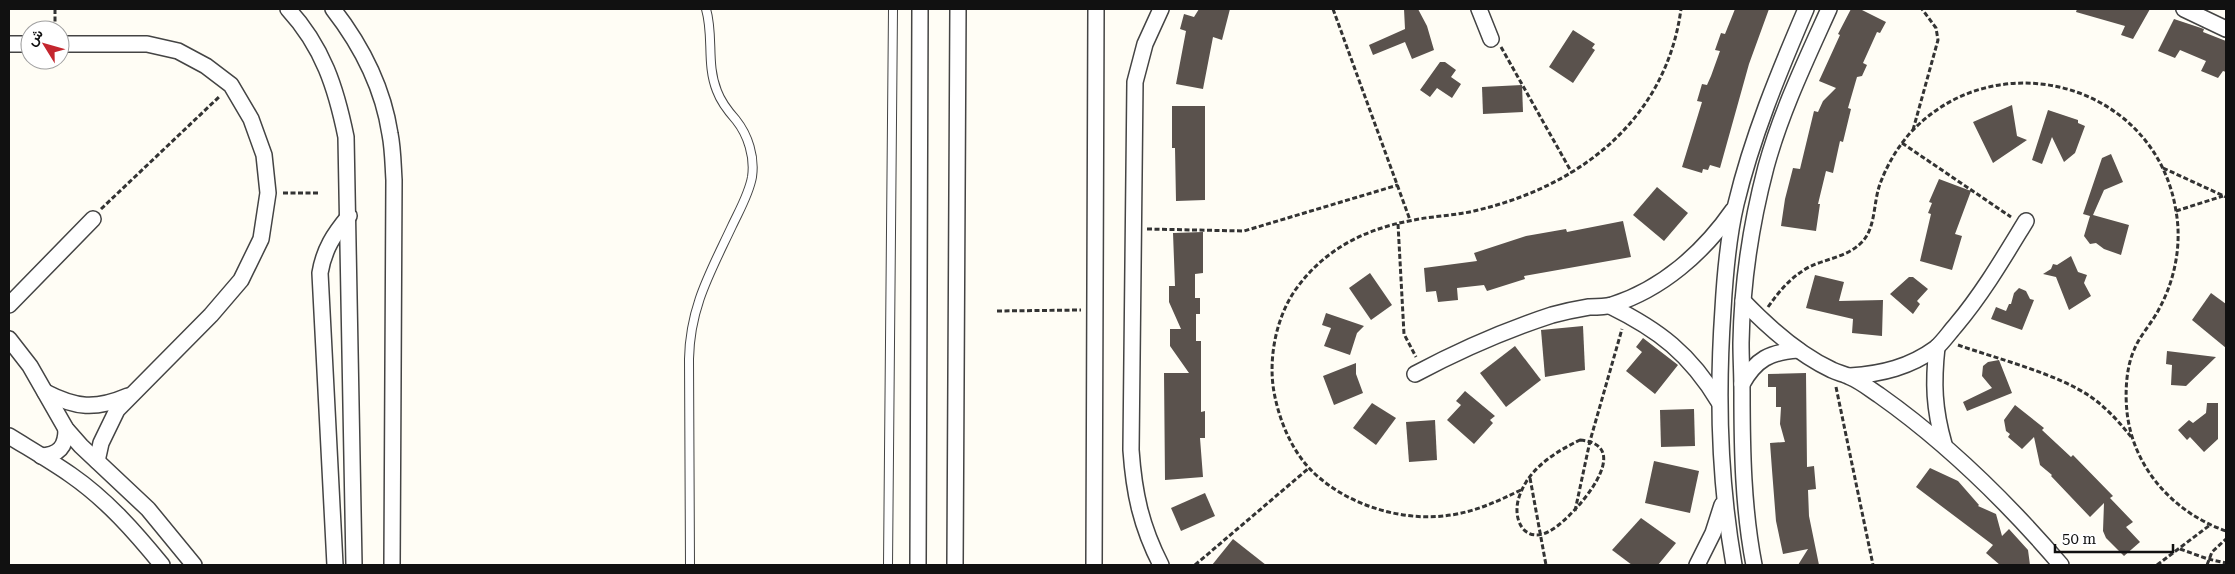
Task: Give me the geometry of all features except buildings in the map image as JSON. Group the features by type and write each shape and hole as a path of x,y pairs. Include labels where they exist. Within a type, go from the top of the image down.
{"street":[{"path":"288,9 301,24 323,58 338,97 346,137 349,216 354,565"},
{"path":"333,9 350,30 378,88 390,133 394,180 392,565"},
{"path":"347,9 350,30"},
{"path":"918,565 920,9"},
{"path":"955,565 958,9"},
{"path":"1094,565 1096,9"},
{"path":"1160,565 1150,544 1140,514 1133,484 1132,440 1135,82 1146,44 1161,9"},
{"path":"1479,9 1489,35"},
{"path":"1734,565 1720,456 1721,337 1725,271 1736,205 1752,149 1806,9"},
{"path":"1754,565 1745,499 1742,452 1741,342 1755,213 1781,120 1829,9"},
{"path":"2184,9 2208,14 2226,29"},
{"path":"70,44 147,44 178,51 206,66 231,85 251,119 264,155 268,193 261,239 241,280 211,315 117,410 101,443 98,461"},
{"path":"1736,205 1755,213"},
{"path":"1421,371 1460,350 1508,330 1557,314 1610,306 1660,283 1682,267 1714,235 1736,205"},
{"path":"334,565 320,273 322,258 328,244 349,216"},
{"path":"9,305 93,219"},
{"path":"1850,376 1874,375 1898,369 1940,343 1976,301 2000,265 2024,223"},
{"path":"1744,301 1760,318 1798,350 1832,370 1850,376 1878,394 1944,444 2007,506 2061,565"},
{"path":"1610,306 1654,330 1674,345 1702,375 1720,403"},
{"path":"9,339 30,366 66,429 148,508 194,565"},
{"path":"1940,343 1934,394 1937,420 1944,444"},
{"path":"1742,384 1751,370 1764,358 1781,351 1798,350"},
{"path":"45,392 65,402 86,406 108,404 129,396"},
{"path":"41,456 52,455 61,450 66,440 66,429"},
{"path":"9,436 72,476 107,504 138,536 162,565"},
{"path":"1720,456 1742,452"},
{"path":"1697,565 1714,533 1724,498"}],"lane":[{"path":"690,565 688,359 691,325 698,298 748,192 753,168 750,148 742,130 724,106 717,92 710,66 709,24 706,9"},
{"path":"888,565 893,9"}],"path":[{"path":"1333,9 1410,220"},
{"path":"1521,490 1487,506 1450,516 1411,516 1374,508 1339,492 1309,468 1291,442 1281,420 1272,382 1273,350 1280,320 1294,291 1314,266 1339,246 1367,232 1410,220 1444,217 1477,210 1517,197 1572,173 1602,152 1628,127 1650,97 1667,65 1678,30 1681,9"},
{"path":"1913,130 1938,40 1936,28 1922,9"},
{"path":"1489,35 1503,49 1572,173"},
{"path":"1760,318 1784,284 1810,267 1861,244 1871,229 1874,206 1880,184 1890,163 1902,143 1913,130 1936,111 1961,96 1989,86 2018,82 2048,84 2076,91 2094,99 2127,121 2147,143 2162,168 2171,189 2176,212 2178,237 2176,262 2170,286 2159,309 2133,351 2127,383 2127,412 2134,441 2146,468 2163,491 2185,511 2210,525 2226,530"},
{"path":"93,219 231,85"},
{"path":"1902,143 2024,223"},
{"path":"2162,168 2224,197"},
{"path":"1134,228 1244,231 1398,185"},
{"path":"268,193 320,192"},
{"path":"2176,212 2224,197"},
{"path":"1398,224 1404,334 1421,371"},
{"path":"997,311 1095,310"},
{"path":"1575,512 1590,441 1627,314"},
{"path":"1940,343 2064,382 2091,397 2114,417 2134,441"},
{"path":"1832,370 1873,565"},
{"path":"1580,440 1590,441 1598,446 1603,454 1604,464 1593,487 1575,512 1553,530 1541,535 1531,534 1523,529 1515,512 1521,490 1530,477 1544,461 1558,452 1580,440"},
{"path":"1195,565 1309,468"},
{"path":"1530,477 1546,565"},
{"path":"2158,565 2210,525"},
{"path":"2207,565 2208,559 2217,546 2226,539"},
{"path":"2179,549 2226,563"}]}
